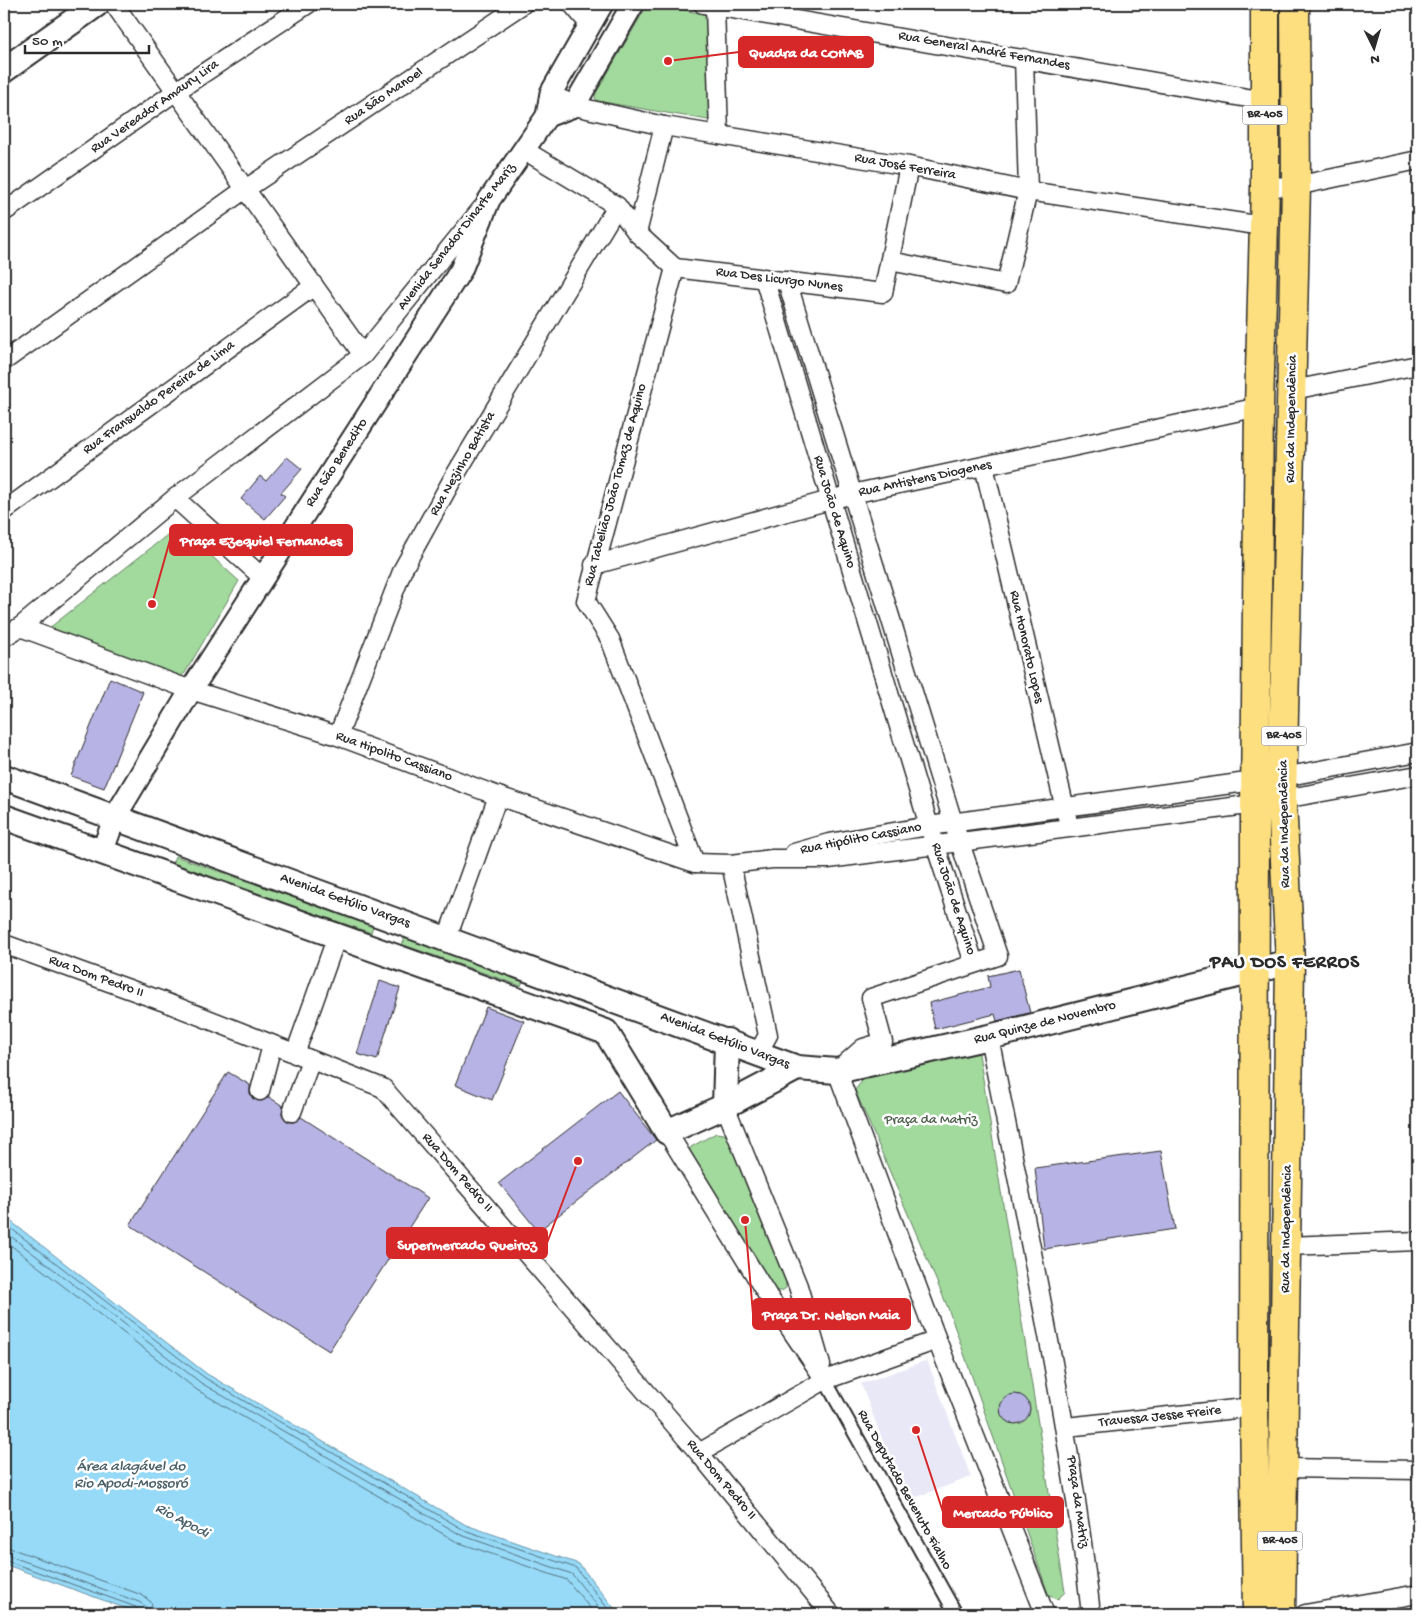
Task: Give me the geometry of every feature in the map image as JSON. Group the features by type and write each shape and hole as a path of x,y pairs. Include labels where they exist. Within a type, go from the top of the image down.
{"highway":[{"name":"Rua da Independência","path":"1257,1614 1254,1407 1255,793 1259,407 1265,187 1265,4"},
{"name":"Rua da Independência","path":"1281,1614 1290,962 1282,788 1293,390 1296,186 1295,4"}],"main road":[{"path":"4,70 98,4"},
{"name":"Avenida Getúlio Vargas","path":"4,777 758,1052 797,1068"},
{"path":"4,817 606,1032 667,1132"},
{"name":"Rua Quinze de Novembro","path":"797,1068 838,1071 989,1037 1290,962"},
{"path":"725,1106 727,1042"},
{"name":"Avenida Getúlio Vargas","path":"667,1132 725,1106 797,1068"}],"street":[{"path":"4,637 20,626 175,498 363,355 244,190 114,4"},
{"name":"Rua Vereador Amaury Lira","path":"4,212 175,92 308,4"},
{"name":"Rua São Manoel","path":"4,361 244,190 523,4"},
{"path":"572,4 589,24"},
{"name":"Avenida Senador Dinarte Mariz","path":"363,355 489,200 524,150 547,116 551,93 602,4"},
{"path":"547,116 574,106 633,4"},
{"path":"709,5 719,134"},
{"name":"Rua General André Fernandes","path":"709,5 1265,101"},
{"path":"909,166 890,261 1006,284 1028,190 1024,58"},
{"name":"Rua José Ferreira","path":"551,93 574,106 664,126 909,166 1028,190 1263,226"},
{"path":"637,233 664,126"},
{"path":"524,150 617,206 637,233 675,268"},
{"path":"1265,187 1296,186 1418,160"},
{"name":"Rua São Benedito","path":"102,852 115,818 191,690 461,270 489,200"},
{"name":"Rua Nezinho Batista","path":"338,736 403,569 450,482 617,206"},
{"name":"Rua Des Licurgo Nunes","path":"675,268 883,293 890,261"},
{"name":"Rua Tabelião João Tomaz de Aquino","path":"675,268 594,565 586,601 610,639 695,863"},
{"name":"Rua João de Aquino","path":"764,278 929,826 974,963 998,956 953,822 787,281"},
{"name":"Rua Fransualdo Pereira de Lima","path":"4,511 314,286"},
{"path":"1293,390 1418,365"},
{"name":"Rua Antistens Diogenes","path":"594,565 852,494 1259,407"},
{"name":"Rua Honorato Lopes","path":"984,466 1070,827"},
{"path":"175,498 263,578"},
{"name":"Rua Hipolito Cassiano","path":"20,626 191,690 338,736 498,796 695,863 731,864 772,859"},
{"name":"Rua Hipólito Cassiano","path":"772,859 828,859 1070,827 1282,788 1418,752"},
{"name":"Rua Hipólito Cassiano","path":"1282,788 1418,775"},
{"name":"Rua Hipólito Cassiano","path":"772,859 829,843 1064,806 1255,793"},
{"path":"447,938 498,796"},
{"path":"731,864 768,1035 758,1052"},
{"path":"292,1112 303,1057 337,936"},
{"name":"Rua Dom Pedro II","path":"4,944 162,1001 383,1088 699,1453 831,1614"},
{"path":"974,963 872,998 883,1042 863,1048 838,1071 937,1340 1046,1614"},
{"name":"Praça da Matriz","path":"989,1037 1066,1427 1081,1524 1091,1614"},
{"path":"260,1091 272,1045"},
{"path":"725,1106 798,1286 825,1380"},
{"path":"667,1132 768,1296 825,1380"},
{"path":"1287,1246 1418,1241"},
{"path":"699,1453 825,1380 937,1340"},
{"name":"Rua Deputado Bevenuto Fialho","path":"825,1380 956,1614"},
{"name":"Travessa Jesse Freire","path":"1066,1427 1254,1407"},
{"path":"1282,1468 1418,1470"},
{"path":"1305,1614 1418,1594"}],"shaded area":[{"path":"927,1360 971,1477 906,1501 861,1384"}],"green space":[{"path":"653,4 704,14 707,17 711,115 708,120 597,101 595,98 596,93 645,9"},
{"path":"176,528 183,530 239,581 185,673 180,677 48,629"},
{"path":"175,856 373,925 371,933 172,864"},
{"path":"404,936 524,978 521,986 401,944 404,942"},
{"name":"Praça da Matriz","path":"971,1050 979,1054 1065,1592 1058,1599 1049,1596 948,1308 855,1090 865,1077"},
{"path":"716,1133 724,1134 728,1138 786,1281 786,1288 782,1291 776,1291 771,1287 688,1152 691,1147"}],"water":[{"name":"Área alagável do Rio Apodi-Mossoró","path":"4,1216 207,1374 466,1525 579,1564 619,1614 141,1614 4,1564"}],"building":[{"path":"287,457 302,469 281,493 285,496 265,519 241,499 260,476 266,481"},
{"path":"110,678 143,692 104,788 71,776"},
{"path":"1019,969 1030,1013 997,1021 995,1014 935,1029 929,1003 990,987 988,976"},
{"path":"380,981 400,988 377,1060 357,1054"},
{"path":"486,1007 524,1021 492,1100 455,1085"},
{"path":"228,1072 250,1085 250,1093 253,1099 262,1101 269,1097 283,1106 282,1114 288,1122 294,1122 301,1117 428,1198 329,1351 130,1225"},
{"path":"618,1091 656,1140 538,1231 499,1183"},
{"path":"1161,1151 1175,1229 1044,1249 1035,1168"},
{"path":"1015,1394 1021,1395 1029,1403 1029,1415 1021,1423 1015,1424 1009,1423 1001,1415 1000,1409 1001,1403 1009,1395"}],"place":[{"name":"Quadra da COHAB","path":"668,61"},
{"name":"Praça Ezequiel Fernandes","path":"152,604"},
{"name":"Supermercado Queiroz","path":"578,1161"},
{"name":"Praça Dr. Nelson Maia","path":"745,1220"},
{"name":"Mercado Público","path":"916,1430"}],"district":[{"name":"PAU DOS FERROS","path":"1285,963"}],"water label":[{"name":"Rio Apodi","path":"182,1521"}]}
